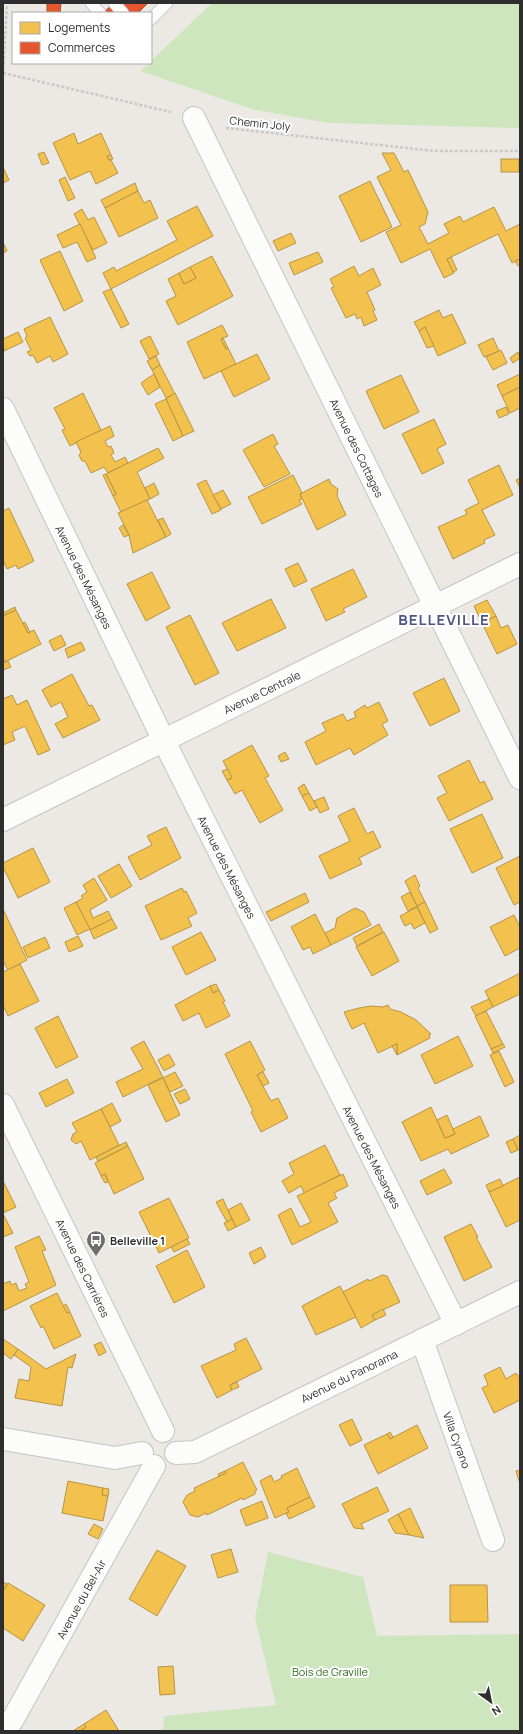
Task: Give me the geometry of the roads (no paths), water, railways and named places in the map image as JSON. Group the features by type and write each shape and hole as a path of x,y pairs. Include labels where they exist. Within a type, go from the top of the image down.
{"street":[{"name":"Avenue des Cottages","path":"194,118 520,778"},
{"name":"Avenue des Mésanges","path":"3,409 164,741 456,1324"},
{"name":"Avenue Centrale","path":"3,820 520,564"},
{"name":"Avenue des Carrières","path":"3,1105 163,1431"},
{"name":"Avenue du Panorama","path":"176,1453 195,1452 520,1292"},
{"name":"Villa Cyrano","path":"422,1340 493,1540"},
{"path":"3,1439 114,1458 148,1459 164,1466 172,1461 176,1453 176,1444 171,1436 163,1431 154,1431 146,1436 141,1444 148,1459"},
{"name":"Avenue du Bel-Air","path":"5,1731 17,1712 148,1459"}],"lane":[{"path":"90,3 99,12"},
{"path":"114,3 122,12"},
{"path":"152,17 163,4"}],"place":[{"name":"Belleville 1","path":"96,1257"}],"district":[{"name":"BELLEVILLE","path":"444,619"}],"park label":[{"name":"Bois de Graville","path":"330,1671"}]}
